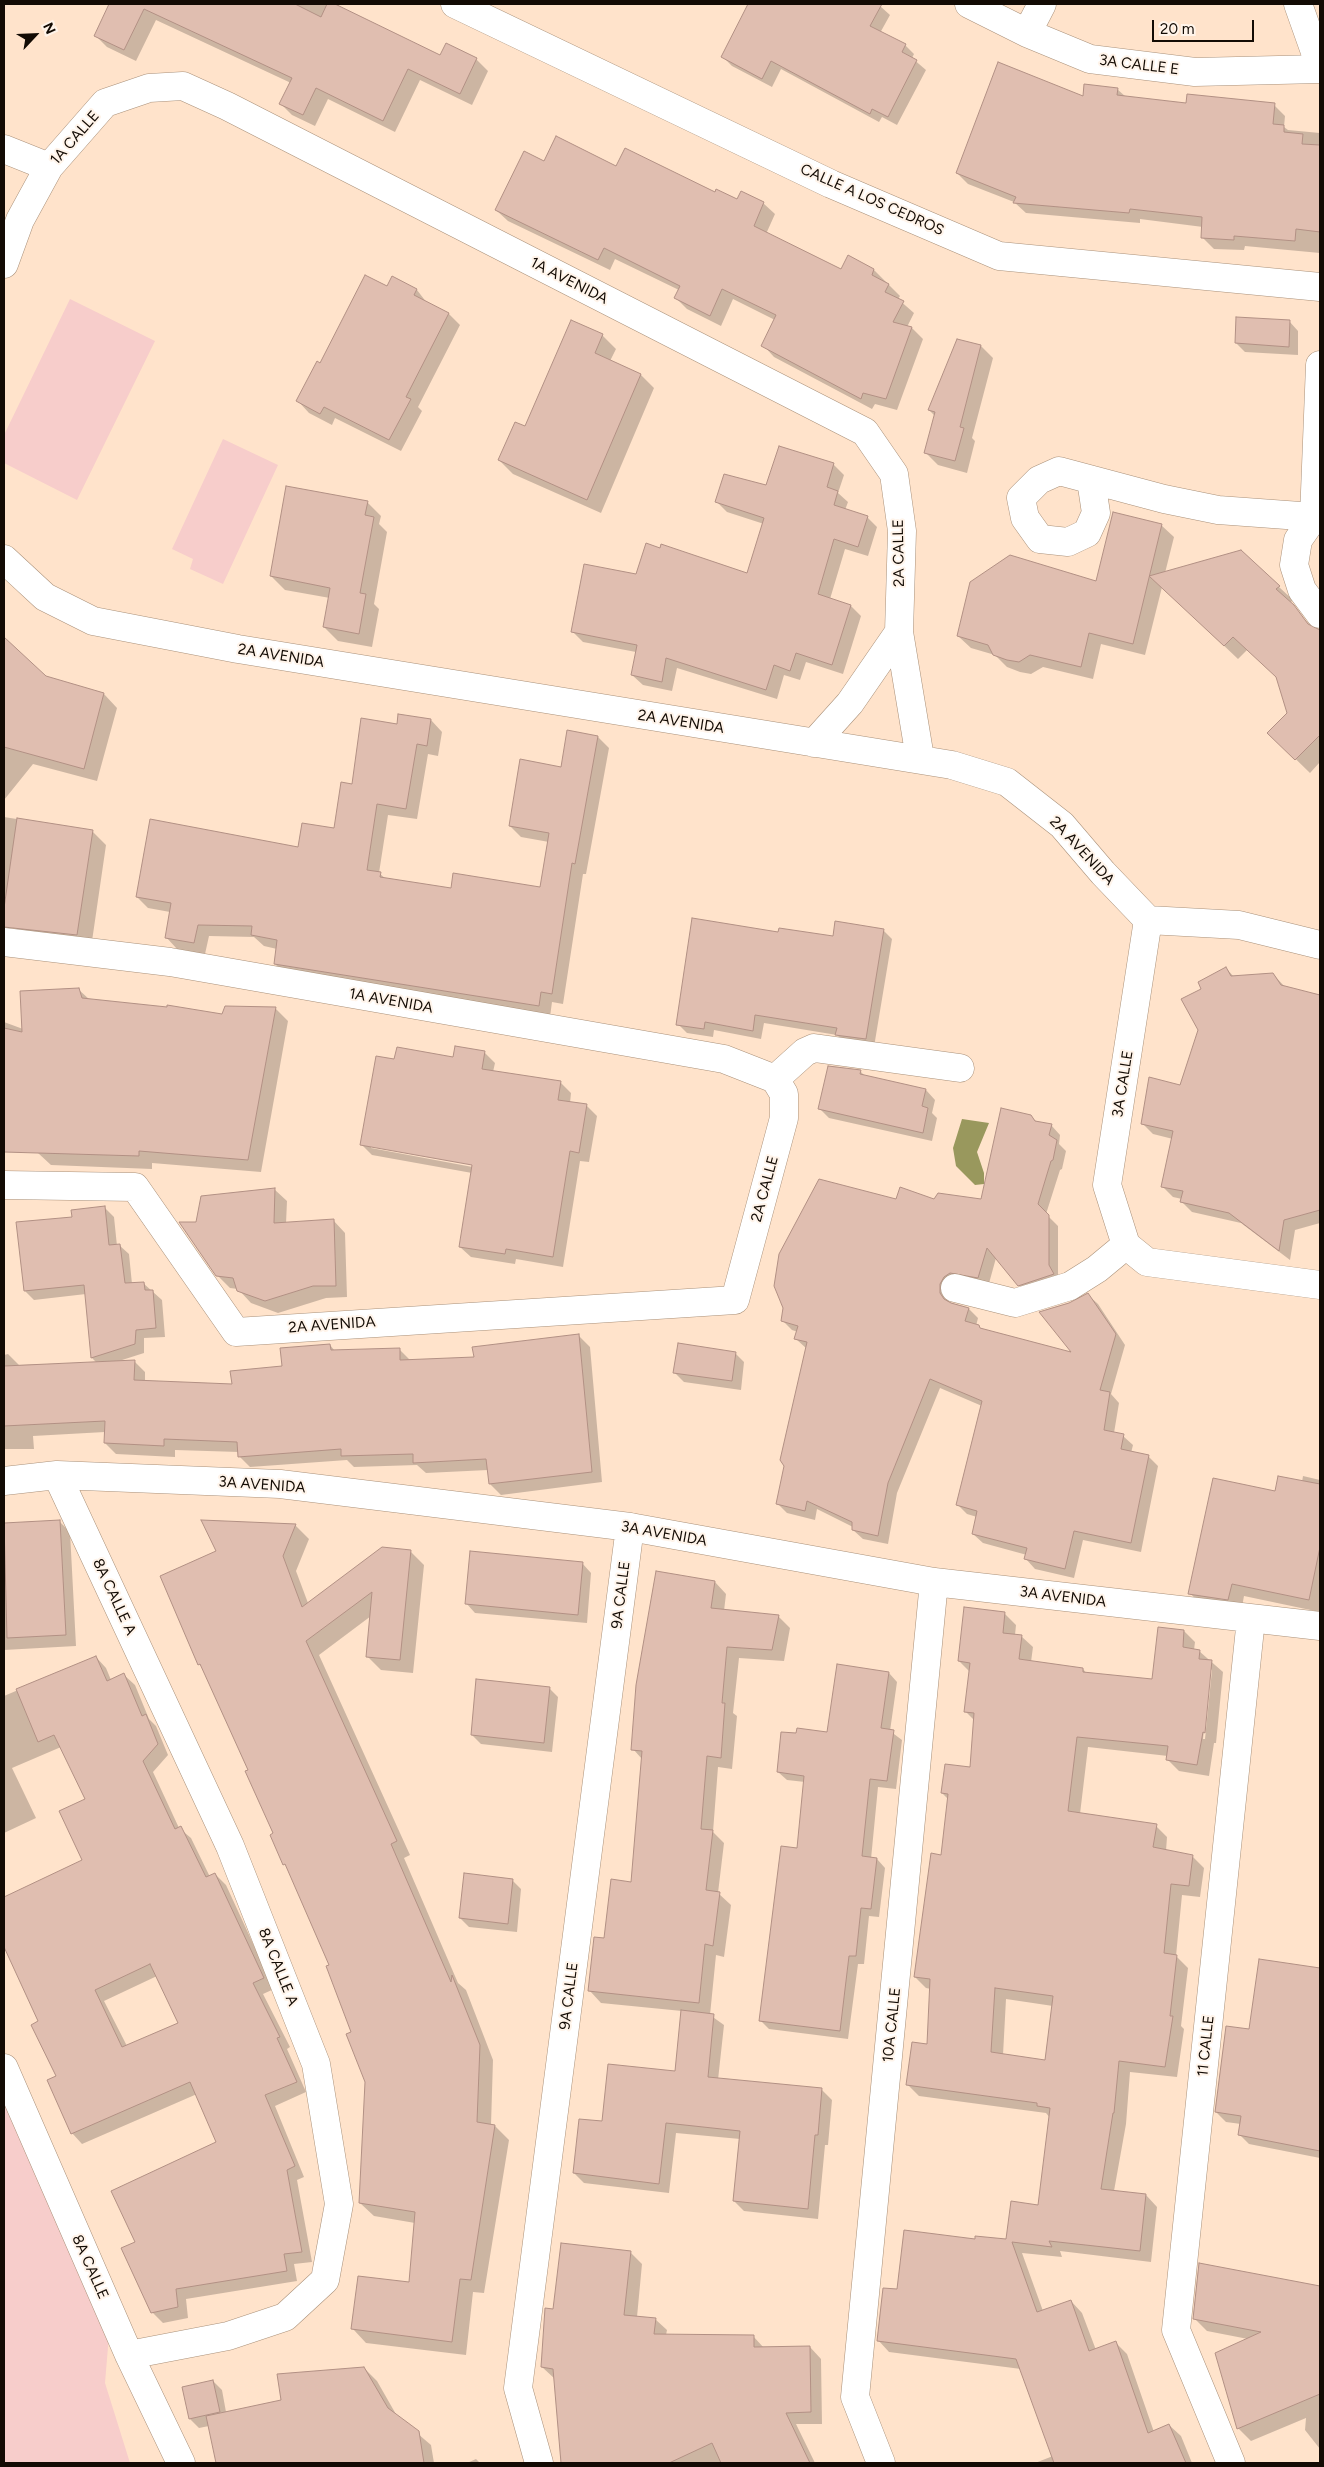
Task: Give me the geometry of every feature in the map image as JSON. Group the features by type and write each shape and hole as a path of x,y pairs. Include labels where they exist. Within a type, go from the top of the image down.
{"street":[{"name":"CALLE A LOS CEDROS","path":"456,4 831,184 999,256 1320,287"},
{"name":"3A CALLE E","path":"969,4 1027,33 1090,59 1195,72 1320,68"},
{"path":"1027,33 1042,4"},
{"path":"1298,4 1320,68"},
{"name":"1A CALLE","path":"4,264 12,216 49,167 105,103 149,88 183,86 228,106"},
{"name":"1A AVENIDA","path":"228,106 865,432 894,474"},
{"path":"4,149 49,167"},
{"path":"1320,365 1317,516 1298,540 1294,565 1302,590 1320,614"},
{"name":"2A CALLE","path":"894,474 902,531 899,632 920,758"},
{"path":"1091,480 1164,499 1218,510 1317,516"},
{"name":"2A AVENIDA","path":"4,559 45,597 93,621 238,649 814,743 920,758 952,765 1008,782 1062,825 1103,873 1148,920"},
{"path":"814,743 850,703 899,632"},
{"path":"1148,920 1239,925 1320,945"},
{"name":"3A CALLE","path":"1126,1245 1107,1185 1148,920"},
{"name":"1A AVENIDA","path":"4,942 170,962 724,1059 775,1079"},
{"path":"775,1079 805,1052 814,1048 960,1068"},
{"name":"2A CALLE","path":"735,1300 784,1118 784,1094 775,1079"},
{"name":"2A AVENIDA","path":"4,1186 135,1187 236,1332 735,1300"},
{"path":"955,1288 1015,1303 1070,1286 1097,1269 1126,1245 1147,1262 1320,1285"},
{"name":"3A AVENIDA","path":"4,1480 57,1475 280,1484 630,1527 934,1582 1320,1626"},
{"name":"8A CALLE A","path":"57,1475 230,1846 316,2064 339,2204 325,2280 285,2317 228,2336 129,2355"},
{"name":"9A CALLE","path":"539,2463 518,2388 630,1527"},
{"name":"10A CALLE","path":"881,2463 855,2397 934,1582"},
{"name":"11 CALLE","path":"1231,2463 1176,2330 1251,1619"},
{"name":"8A CALLE","path":"4,2068 129,2355 181,2463"}],"shaded area":[{"path":"70,299 155,341 77,500 4,463 4,435"},
{"path":"223,439 278,465 223,584 190,569 193,559 172,549"},
{"path":"962,1119 989,1123 977,1152 984,1173 984,1184 975,1185 956,1166 953,1148"},
{"path":"4,2098 109,2335 105,2383 130,2463 4,2463"}],"building":[{"path":"109,4 295,4 321,17 327,4 335,4 440,55 446,43 477,58 460,94 408,69 383,121 316,88 303,115 279,104 292,78 144,9 124,50 94,36"},
{"path":"748,4 882,4 870,26 906,44 902,52 917,60 888,117 872,109 870,114 771,61 762,79 721,57"},
{"path":"998,62 1083,96 1084,84 1118,88 1117,95 1186,103 1187,94 1275,103 1273,124 1284,125 1284,132 1303,134 1302,144 1320,145 1320,232 1296,229 1295,241 1234,236 1234,240 1201,238 1202,217 1130,209 1129,213 1013,203 1016,197 956,173"},
{"path":"556,136 616,166 625,148 715,192 716,189 737,199 741,191 764,202 754,226 841,269 848,255 874,269 872,275 889,284 885,292 904,301 893,322 912,327 886,399 863,393 861,399 761,346 776,315 722,289 710,316 674,298 680,286 604,248 598,260 495,210 524,151 544,161"},
{"path":"365,275 387,286 392,276 417,289 414,295 449,313 406,397 411,399 389,440 324,407 320,414 296,401 317,361 320,363"},
{"path":"1236,317 1290,320 1289,347 1235,343"},
{"path":"571,320 603,334 595,353 641,374 587,500 498,460 515,422 525,426"},
{"path":"957,339 981,345 960,427 964,428 955,461 924,453 935,412 928,410"},
{"path":"779,446 834,463 827,487 838,491 834,505 868,516 858,547 834,539 818,594 851,605 832,665 796,653 790,671 774,665 766,690 666,658 662,682 631,675 637,645 571,632 584,564 636,574 646,543 660,548 661,544 747,573 764,518 715,502 724,474 766,485"},
{"path":"286,486 368,501 365,515 374,517 360,593 366,594 359,634 323,627 330,588 270,576"},
{"path":"1113,512 1162,524 1133,644 1089,633 1081,667 1030,655 1019,662 1007,660 993,655 988,645 957,636 970,582 1010,555 1096,581"},
{"path":"1241,550 1280,586 1276,589 1294,605 1308,624 1320,630 1320,735 1295,760 1267,733 1287,713 1276,677 1233,637 1224,646 1149,576"},
{"path":"4,637 46,676 104,693 84,769 4,747"},
{"path":"398,714 431,719 427,746 417,744 406,809 377,804 367,870 381,872 380,877 451,888 453,873 540,887 549,833 509,826 520,759 561,767 567,730 598,736 575,864 572,863 552,994 541,992 539,1006 274,964 277,940 251,935 252,926 198,925 194,943 165,938 171,903 136,897 150,819 298,847 302,823 334,828 341,782 352,784 361,718 397,724"},
{"path":"17,818 93,830 77,935 4,927 4,908"},
{"path":"692,918 778,932 779,928 833,936 835,921 884,929 866,1039 835,1035 837,1028 755,1015 753,1031 705,1022 704,1029 676,1025"},
{"path":"1226,967 1231,976 1273,973 1281,985 1320,995 1320,1210 1284,1220 1279,1251 1229,1213 1180,1202 1183,1191 1161,1187 1173,1131 1141,1124 1149,1077 1180,1085 1198,1030 1181,999 1201,989 1198,982"},
{"path":"79,988 82,998 167,1007 167,1005 222,1014 225,1006 276,1007 248,1160 139,1151 139,1156 4,1152 4,1028 22,1032 20,991"},
{"path":"455,1046 485,1051 482,1069 561,1081 558,1100 587,1104 579,1153 570,1151 553,1257 506,1249 505,1254 459,1247 472,1165 360,1145 376,1056 394,1059 397,1047 453,1057"},
{"path":"828,1066 861,1070 860,1074 926,1089 922,1106 928,1108 923,1133 818,1109"},
{"path":"1001,1108 1031,1115 1035,1121 1052,1124 1049,1135 1057,1140 1053,1160 1051,1161 1038,1204 1049,1215 1049,1265 1054,1274 1018,1286 987,1248 978,1278 950,1273 944,1277 940,1284 940,1293 944,1299 951,1303 969,1308 965,1321 979,1325 980,1328 1071,1352 1039,1312 1069,1303 1088,1293 1116,1334 1100,1390 1110,1392 1104,1430 1124,1434 1121,1449 1149,1455 1131,1543 1074,1531 1065,1569 1024,1559 1027,1548 972,1534 977,1511 956,1505 982,1401 930,1379 888,1483 878,1536 852,1530 852,1522 807,1501 805,1511 776,1504 784,1466 780,1460 807,1342 794,1339 798,1326 781,1321 783,1308 774,1286 779,1254 819,1179 896,1199 900,1187 934,1199 938,1193 981,1199"},
{"path":"275,1188 274,1223 334,1219 336,1286 313,1286 265,1301 237,1291 233,1278 216,1276 179,1222 196,1222 201,1196"},
{"path":"105,1206 109,1245 120,1244 125,1283 144,1282 145,1290 153,1290 156,1328 136,1330 135,1344 91,1358 84,1285 24,1291 16,1222 72,1217 71,1210"},
{"path":"579,1334 592,1472 489,1484 486,1459 413,1463 413,1454 341,1456 341,1449 238,1457 237,1442 164,1439 164,1446 104,1443 105,1421 4,1426 4,1366 135,1360 134,1380 232,1384 230,1371 282,1366 280,1348 330,1344 331,1350 400,1348 400,1360 474,1357 472,1347"},
{"path":"678,1343 736,1352 732,1381 673,1373"},
{"path":"1278,1476 1320,1484 1320,1547 1309,1600 1232,1584 1228,1600 1188,1594 1213,1478 1275,1491"},
{"path":"60,1520 66,1635 7,1638 4,1523"},
{"path":"201,1520 296,1524 283,1556 302,1607 382,1547 411,1550 400,1660 366,1657 372,1592 306,1641 397,1841 391,1844 451,1982 452,1975 480,2045 477,2122 495,2125 471,2280 460,2279 452,2342 351,2329 358,2276 409,2282 415,2212 359,2203 365,2082 346,2034 351,2032 326,1966 329,1965 285,1864 283,1865 270,1835 273,1833 245,1771 248,1770 200,1664 198,1665 160,1576 216,1551"},
{"path":"470,1551 583,1562 578,1615 465,1604"},
{"path":"656,1571 715,1581 711,1608 779,1615 772,1650 727,1647 722,1703 725,1703 721,1758 707,1756 701,1829 713,1830 706,1890 720,1892 713,1946 705,1944 699,2003 588,1991 594,1937 604,1938 611,1879 631,1882 642,1751 631,1750 636,1685"},
{"path":"964,1607 1005,1612 1003,1633 1022,1635 1019,1659 1083,1668 1083,1672 1152,1679 1158,1627 1184,1630 1183,1647 1200,1650 1199,1659 1212,1660 1205,1733 1203,1732 1197,1765 1166,1760 1168,1746 1077,1737 1068,1811 1157,1824 1153,1847 1193,1855 1189,1886 1171,1884 1164,1953 1177,1955 1170,2016 1173,2016 1165,2067 1119,2061 1114,2113 1101,2189 1146,2194 1140,2251 1049,2241 1052,2247 1012,2242 1037,2312 1071,2300 1089,2351 1116,2341 1148,2433 1169,2424 1186,2463 1054,2463 1016,2359 877,2341 883,2288 897,2289 904,2230 975,2239 975,2236 1006,2239 1011,2201 1038,2205 1050,2108 1037,2106 1037,2103 906,2085 912,2042 927,2044 930,1979 914,1977 931,1853 941,1855 948,1794 941,1793 945,1764 970,1767 974,1713 964,1712 970,1663 958,1661","holes":["995,1988 1053,1996 1045,2060 991,2052"]},
{"path":"96,1656 107,1681 124,1673 142,1716 146,1714 158,1744 143,1761 175,1829 181,1826 206,1877 215,1873 264,1978 253,1983 280,2037 277,2038 297,2082 265,2095 295,2166 287,2170 302,2252 284,2254 287,2271 176,2289 178,2307 151,2313 121,2248 135,2242 111,2191 216,2142 190,2082 71,2134 47,2080 56,2076 31,2025 38,2021 4,1947 4,1897 82,1860 59,1811 85,1799 54,1735 38,1742 16,1689","holes":["150,1964 178,2023 122,2047 95,1990"]},
{"path":"837,1664 889,1672 881,1728 894,1730 887,1781 870,1779 862,1856 877,1858 871,1909 861,1908 856,1956 849,1956 840,2031 759,2021 781,1846 797,1848 804,1776 777,1772 781,1732 796,1733 797,1728 827,1732"},
{"path":"476,1679 550,1687 544,1743 471,1735"},
{"path":"464,1873 513,1879 508,1924 459,1918"},
{"path":"1259,1959 1320,1968 1320,2151 1238,2135 1241,2116 1215,2112 1226,2026 1249,2029"},
{"path":"681,2010 714,2014 708,2077 822,2088 818,2135 815,2135 808,2209 733,2201 740,2131 666,2123 659,2184 573,2173 579,2119 602,2121 608,2064 675,2071"},
{"path":"561,2243 631,2251 624,2315 656,2318 654,2334 754,2335 754,2347 810,2346 811,2412 786,2413 810,2463 721,2463 712,2443 669,2463 561,2463 553,2369 541,2367 545,2308 553,2309"},
{"path":"1199,2263 1320,2286 1320,2394 1237,2429 1215,2353 1261,2332 1193,2319"},
{"path":"364,2367 388,2408 419,2431 424,2463 216,2463 206,2416 281,2400 277,2374"},
{"path":"213,2380 220,2412 189,2419 182,2387"}]}
